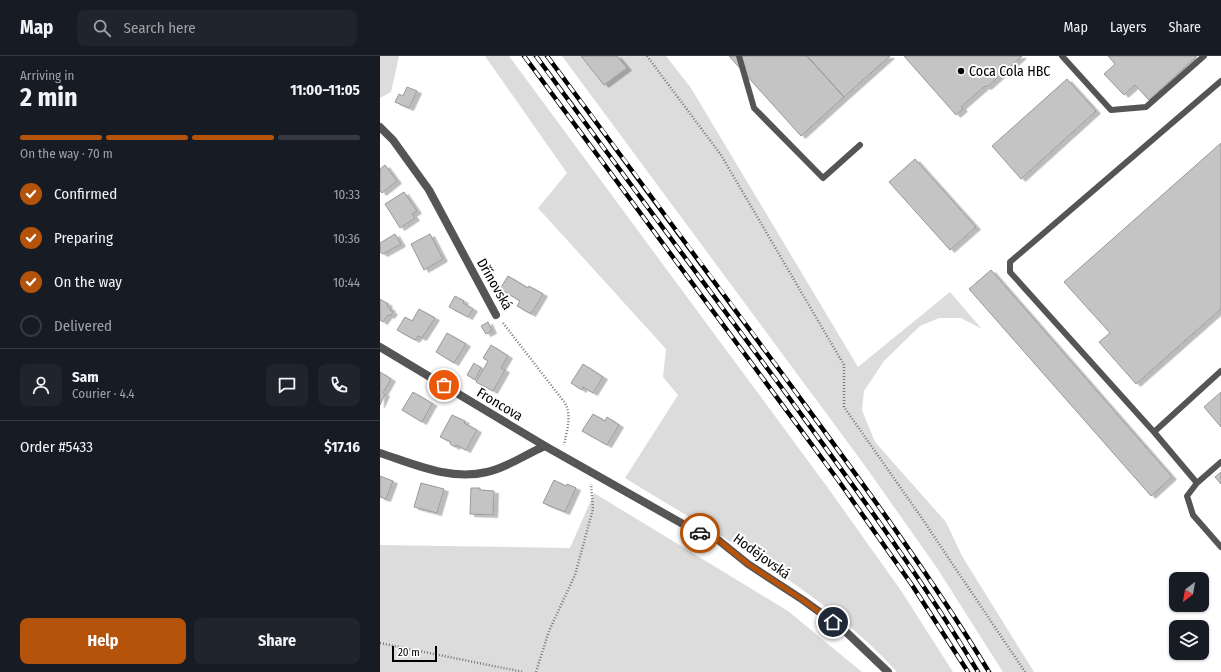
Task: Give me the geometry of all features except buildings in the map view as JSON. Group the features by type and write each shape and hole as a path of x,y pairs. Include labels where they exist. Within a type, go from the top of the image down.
{"street":[{"name":"Dřínovská","path":"380,127 393,140 429,190 496,315"},
{"name":"Froncova","path":"380,348 545,446"},
{"name":"Hodějovská","path":"545,446 690,528 717,539 748,564 803,600 843,630 888,672"},
{"path":"380,452 439,472 462,475 487,472 506,466 528,453 545,446"}],"lane":[{"path":"739,56 754,108 823,178 860,145"},
{"path":"1062,56 1111,110 1146,107 1204,56"},
{"path":"1198,483 1010,272 1010,262 1221,81"},
{"path":"1154,432 1221,371"},
{"path":"1221,462 1198,483 1187,496 1193,515 1221,547"}],"path":[{"path":"647,56 721,155 844,365 844,408 919,514 1025,672"},
{"name":"Dřínovská","path":"496,315 565,402 569,411 569,419 562,455"},
{"path":"536,672 548,630 575,575 594,509 591,481"},
{"path":"380,643 523,672"}],"shaded area":[{"path":"380,56 399,56 391,92 380,98"},
{"path":"485,56 509,56 828,488 902,592 953,672 897,672 868,643 837,616 803,590 732,543 625,478 678,395 663,377 666,349 538,208 567,173"},
{"path":"562,56 581,56 604,85 627,68 617,56 666,56 691,88 858,367 950,292 982,329 961,318 939,318 920,326 884,361 864,391 862,410 875,442 946,522 962,556 1034,672 1003,672 937,568 863,463"},
{"path":"594,493 788,611 862,672 380,672 380,545 570,548"}],"railway":[{"path":"524,56 838,480 912,585 968,672"},
{"path":"536,56 863,499 911,567 978,672"},
{"path":"547,56 868,492 918,563 989,672"}],"way so far":[{"path":"444,385 545,446 700,533"}],"place":[{"name":"Coca Cola HBC","path":"961,71"}],"route":[{"path":"700,533 717,539 748,564 803,600 833,622"}]}
